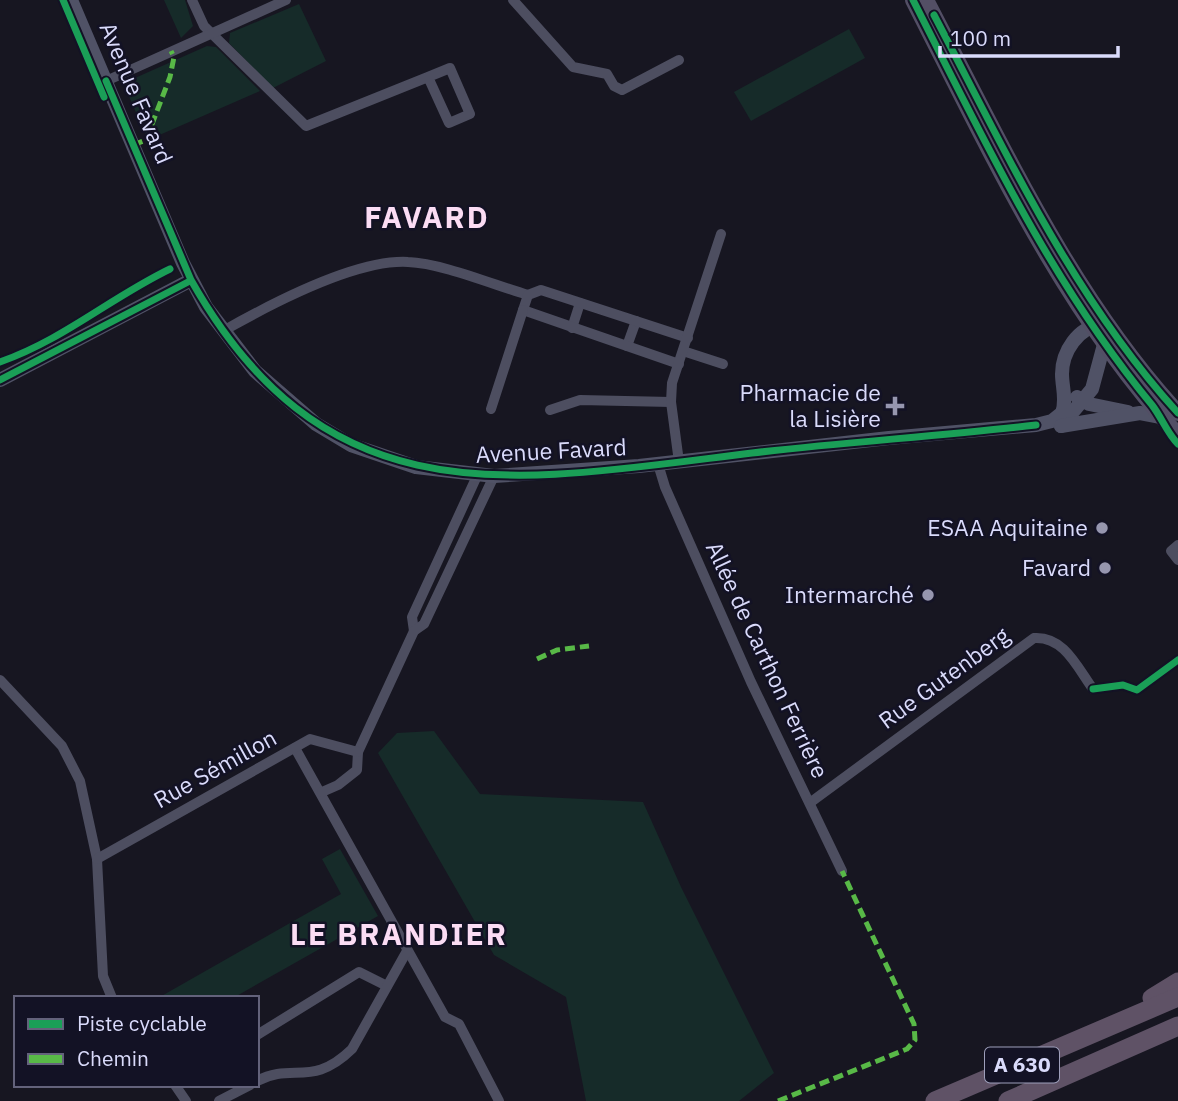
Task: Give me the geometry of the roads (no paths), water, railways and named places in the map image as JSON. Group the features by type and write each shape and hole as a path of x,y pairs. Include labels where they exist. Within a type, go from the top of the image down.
{"highway":[{"path":"1108,1029 1178,982"},
{"name":"A 630","path":"935,1101 1178,997"},
{"name":"A 630","path":"1009,1101 1178,1026"}],"main road":[{"path":"913,0 996,146 1108,325 1178,413"},
{"path":"926,0 1044,251 1104,346 1178,435"}],"street":[{"name":"Avenue Favard","path":"71,0 191,281 223,331 255,371 316,424 351,444 416,467 494,476 658,464 889,438 1036,425 1058,418 1062,413 1063,363 1080,333 1090,326"},
{"path":"192,0 204,26 306,127 428,77 450,68 471,114 449,123 428,77"},
{"path":"106,81 286,0"},
{"path":"513,0 573,67 607,74 614,86 622,90 679,60"},
{"path":"679,462 671,402 672,383 721,234"},
{"path":"223,331 325,282 381,262 411,262 528,295 541,290 688,338"},
{"path":"0,380 191,281"},
{"path":"491,410 528,295"},
{"path":"572,328 580,303"},
{"path":"523,310 679,364"},
{"path":"627,346 636,321"},
{"path":"1061,426 1084,401 1097,377 1108,325 1090,326"},
{"path":"683,351 723,363"},
{"name":"Avenue Favard","path":"1064,384 1084,401 1161,417"},
{"path":"550,410 580,400 671,402"},
{"name":"Avenue Favard","path":"1036,425 1044,429 1140,413"},
{"name":"Allée de Carthon Ferrière","path":"658,464 665,487 751,682 842,871"},
{"path":"414,631 412,617 477,475"},
{"path":"322,792 353,775 357,770 358,752 414,631 424,624 494,476"},
{"path":"1178,545 1171,551 1178,560"},
{"name":"Rue Gutenberg","path":"811,802 1034,638 1049,637 1059,643 1093,689"},
{"path":"0,680 62,746 73,763 86,797 97,859 103,976 112,996"},
{"name":"Rue Sémillon","path":"97,859 295,748 317,739 358,752"},
{"path":"295,748 322,792 445,1017 459,1024 499,1101"},
{"path":"259,1080 274,1075 315,1073 341,1060 352,1049 407,951"},
{"path":"259,1034 359,972 387,986"},
{"path":"219,1101 246,1087"}],"place":[{"name":"Pharmacie de la Lisière","path":"895,406"},
{"name":"ESAA Aquitaine","path":"1102,528"},
{"name":"Favard","path":"1105,568"},
{"name":"Intermarché","path":"928,595"}],"district":[{"name":"FAVARD","path":"427,218"},
{"name":"LE BRANDIER","path":"399,935"}]}
